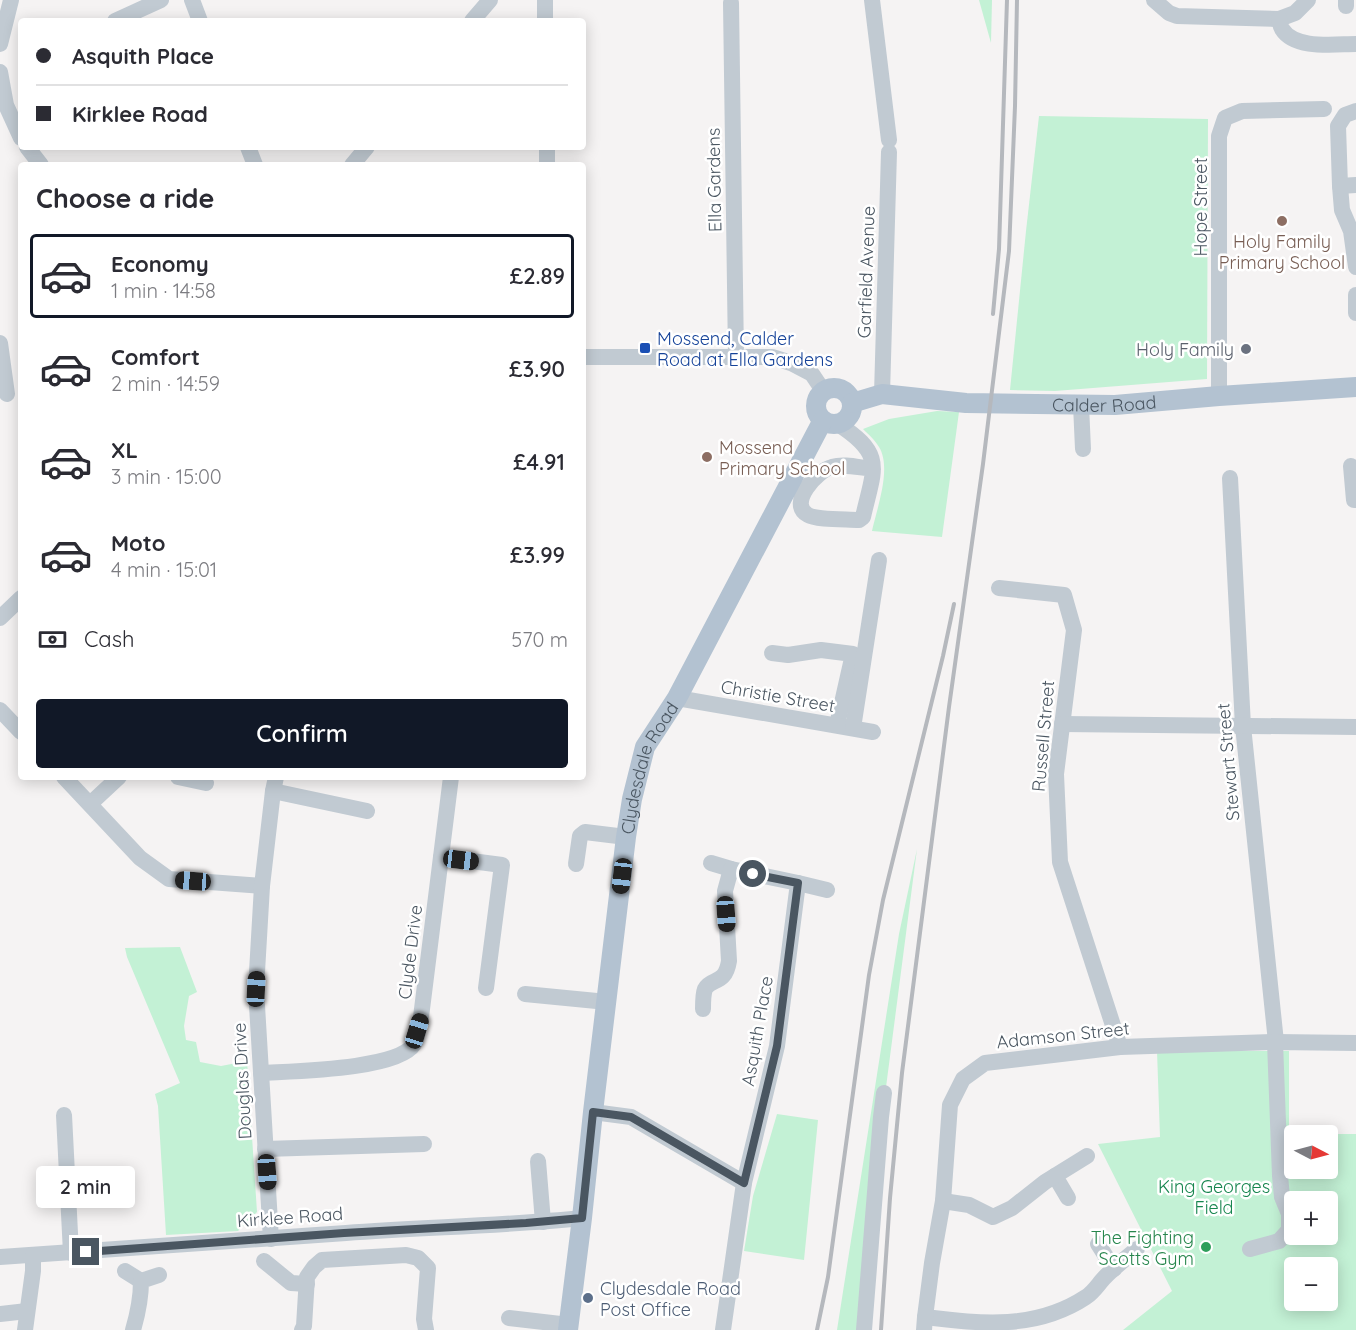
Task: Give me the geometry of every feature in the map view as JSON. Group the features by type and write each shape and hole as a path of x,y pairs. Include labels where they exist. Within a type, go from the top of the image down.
{"main road":[{"name":"Calder Road","path":"852,403 882,394 966,403 1115,405 1356,387"},
{"path":"824,392 829,389 841,390 846,393 852,403"},
{"name":"Clydesdale Road","path":"824,392 816,406 819,416 830,422 848,419 852,403"},
{"name":"Clydesdale Road","path":"568,1327 626,837 632,799 645,747 677,698 766,530 830,422"}],"street":[{"path":"0,44 11,0"},
{"path":"122,18 161,0"},
{"path":"192,0 199,18"},
{"path":"475,18 490,0"},
{"path":"545,0 545,18"},
{"name":"Garfield Avenue","path":"872,0 889,146 882,394"},
{"path":"1154,0 1169,13 1177,16 1279,19 1295,13 1308,0"},
{"name":"Ella Gardens","path":"731,3 736,357"},
{"path":"1279,19 1282,29 1299,42 1356,44"},
{"path":"0,72 6,105 18,131"},
{"name":"Hope Street","path":"1219,396 1219,136 1225,118 1242,111 1324,109"},
{"path":"1356,111 1345,115 1338,126 1348,185 1342,210 1351,231 1356,267"},
{"path":"29,150 39,162"},
{"path":"1356,295 1356,313"},
{"path":"0,343 9,394"},
{"path":"586,357 772,357 791,363 812,374 824,392"},
{"path":"1081,405 1083,449"},
{"path":"830,422 863,444 871,454 873,469 863,517 859,520 807,515 800,501 805,489 821,472 831,467 846,466 873,469"},
{"path":"1351,466 1354,500 1356,500"},
{"name":"Stewart Street","path":"1230,478 1243,726 1275,1042 1280,1176 1282,1197 1289,1214 1289,1230 1279,1240 1250,1249"},
{"path":"845,727 879,560"},
{"name":"Russell Street","path":"999,588 1064,595 1074,630 1056,774 1060,861 1120,1047"},
{"path":"0,618 18,601"},
{"path":"772,653 788,655 821,650 853,654 845,727"},
{"name":"Christie Street","path":"677,698 873,732"},
{"path":"0,710 18,729"},
{"path":"1062,724 1356,728"},
{"path":"67,780 140,858 170,879 262,886"},
{"path":"90,804 116,780"},
{"path":"192,780 206,783"},
{"name":"Clyde Drive","path":"261,1073 361,1066 393,1059 413,1045 422,1017 452,780"},
{"path":"274,784 367,811"},
{"name":"Douglas Drive","path":"271,1239 256,989 262,886 274,784"},
{"path":"576,864 582,833 626,837"},
{"path":"441,857 502,865 486,988"},
{"path":"711,863 827,890"},
{"path":"703,1009 704,990 725,976 728,969 724,891 731,869"},
{"name":"Asquith Place","path":"723,1330 744,1183 777,1046 798,883"},
{"path":"525,994 607,1002"},
{"name":"Adamson Street","path":"924,1323 943,1202 950,1105 963,1079 985,1063 1120,1047 1275,1042 1356,1043"},
{"path":"864,1330 884,1093"},
{"path":"593,1112 631,1117 744,1183"},
{"path":"64,1115 71,1253"},
{"path":"265,1149 424,1144"},
{"path":"943,1202 969,1205 993,1217 1012,1208 1086,1156"},
{"path":"538,1161 543,1222"},
{"path":"1055,1176 1068,1198"},
{"name":"Kirklee Road","path":"0,1257 582,1218"},
{"path":"1098,1244 1114,1269"},
{"path":"924,1323 987,1325 1030,1323 1063,1311 1088,1296 1137,1249"},
{"path":"25,1330 33,1255"},
{"path":"302,1330 307,1277 321,1260 406,1255 418,1258 428,1268 424,1319 426,1330"},
{"path":"264,1261 291,1283 306,1284"},
{"path":"125,1271 141,1281"},
{"path":"141,1281 159,1275"},
{"path":"133,1330 140,1302 141,1281"},
{"path":"0,1314 27,1311"},
{"path":"509,1318 568,1327"}],"green space":[{"path":"979,0 992,0 991,43"},
{"path":"1039,116 1208,119 1207,379 1055,391 1010,390"},
{"path":"937,411 959,412 942,537 872,531 882,488 884,466 879,447 863,429 889,419"},
{"path":"917,849 882,1118 866,1330 837,1330 899,934"},
{"path":"180,947 197,992 189,996 184,1026 186,1040 196,1042 200,1062 221,1066 247,1061 257,1212 238,1231 166,1235 158,1106 155,1094 180,1083 125,948"},
{"name":"King Georges Field","path":"1157,1051 1289,1051 1289,1125 1284,1125 1284,1179 1338,1179 1338,1134 1356,1134 1356,1330 1123,1330 1172,1291 1098,1144 1160,1137"},
{"path":"777,1114 818,1120 804,1260 744,1251 753,1196"}],"railway":[{"path":"993,314 999,249 1007,0"},
{"path":"881,1330 902,1073 1009,251 1017,0"},
{"path":"817,1330 828,1277 869,975 883,900 954,604"}],"place":[{"name":"Holy Family Primary School","path":"1282,221"},
{"name":"Mossend, Calder Road at Ella Gardens","path":"645,348"},
{"name":"Holy Family","path":"1246,349"},
{"name":"Mossend Primary School","path":"707,457"},
{"name":"The Fighting Scotts Gym","path":"1206,1247"},
{"name":"Clydesdale Road Post Office","path":"588,1298"}],"route":[{"path":"86,1252 582,1218 593,1112 631,1117 744,1183 777,1046 798,883 753,874"}]}
